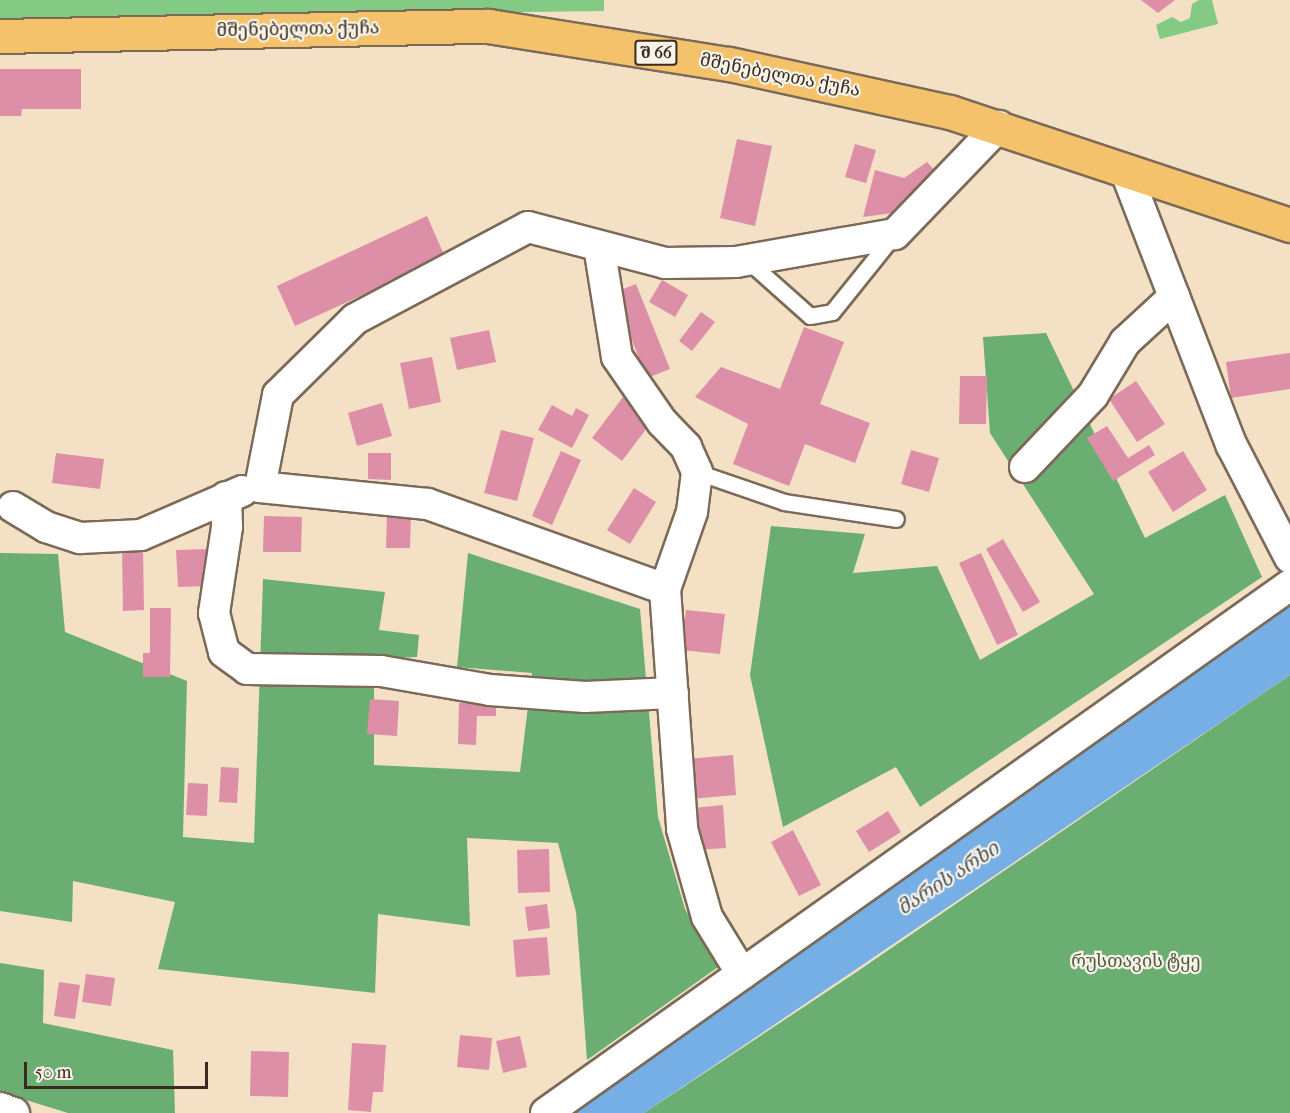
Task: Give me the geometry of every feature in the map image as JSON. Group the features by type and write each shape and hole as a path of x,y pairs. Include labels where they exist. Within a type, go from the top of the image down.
{"main road":[{"name":"მშენებელთა ქუჩა","path":"0,36 488,26 729,64 999,126 1126,172 1290,225"}],"street":[{"path":"260,487 278,395 356,319 528,227 665,263 747,260 895,234 999,126"},
{"path":"1126,172 1232,446 1290,558"},
{"path":"599,246 617,357 662,422 686,447 697,472 692,512 665,589 682,829 706,917 742,974"},
{"path":"1025,467 1093,395 1125,342 1174,297"},
{"path":"13,507 46,527 80,538 141,535 226,497 260,487 427,504 665,589"},
{"path":"226,497 227,527 214,613 224,652 247,669 381,671 490,690 585,697 673,693"},
{"path":"546,1113 1290,585"},
{"path":"0,1108 14,1113"}],"lane":[{"path":"747,260 810,316 832,312 895,234"},
{"path":"697,472 784,502 896,519"}],"green space":[{"path":"0,0 604,0 604,11 0,19"},
{"path":"1199,0 1212,0 1218,24 1160,39 1156,25 1172,17 1181,22 1190,18 1192,4"},
{"path":"1046,333 1145,538 1225,495 1262,577 920,807 896,767 783,827 750,675 771,526 865,534 853,573 937,566 980,660 1094,594 990,433 983,337"},
{"path":"0,553 58,554 65,632 187,681 183,837 254,843 263,579 385,592 379,630 419,635 417,657 374,659 374,765 520,772 532,673 457,667 468,553 640,609 658,817 685,909 718,967 587,1060 576,912 558,843 467,838 470,926 378,914 375,993 158,969 175,902 73,881 72,922 0,911"},
{"name":"რუსთავის ტყე","path":"1290,675 1290,1113 644,1113 855,973"},
{"path":"0,963 44,970 43,1023 173,1050 175,1113 68,1113 0,1092"}],"water":[{"name":"მარის არხი","path":"1290,604 1290,675 644,1113 565,1113"}],"building":[{"path":"1141,0 1175,0 1158,13"},
{"path":"0,69 81,69 81,109 22,109 21,116 0,116"},
{"path":"737,139 772,146 755,226 720,218"},
{"path":"855,144 876,150 866,183 845,177"},
{"path":"927,162 938,174 900,212 863,217 875,170 904,178"},
{"path":"427,216 445,257 295,326 277,286"},
{"path":"662,280 688,295 675,317 649,302"},
{"path":"636,284 670,369 647,378 613,293"},
{"path":"701,312 715,322 692,351 679,341"},
{"path":"804,327 844,342 820,404 870,423 855,463 805,444 789,486 733,464 748,424 695,397 721,367 780,389"},
{"path":"489,330 496,362 457,370 450,338"},
{"path":"1290,353 1290,389 1231,398 1226,362"},
{"path":"432,357 441,402 409,409 400,363"},
{"path":"960,376 987,376 986,424 959,424"},
{"path":"1136,381 1165,424 1137,442 1109,399"},
{"path":"623,397 653,420 622,461 592,438"},
{"path":"382,403 392,436 357,446 348,413"},
{"path":"552,405 572,416 576,408 589,415 572,448 538,430"},
{"path":"1107,426 1128,458 1149,445 1155,455 1113,481 1087,438"},
{"path":"501,430 534,438 517,501 484,493"},
{"path":"911,450 939,458 929,492 901,484"},
{"path":"561,451 581,460 552,525 532,516"},
{"path":"1183,451 1207,490 1173,512 1148,472"},
{"path":"56,453 104,459 100,489 52,483"},
{"path":"368,453 391,453 391,480 368,479"},
{"path":"634,488 656,502 630,544 607,530"},
{"path":"387,515 411,515 410,548 386,548"},
{"path":"264,516 302,517 301,552 263,552"},
{"path":"1003,539 1040,602 1023,612 986,549"},
{"path":"122,549 143,549 144,610 123,611"},
{"path":"209,549 210,586 178,587 176,550"},
{"path":"981,553 1018,635 997,645 959,563"},
{"path":"150,608 171,608 170,677 143,677 143,653 150,653"},
{"path":"686,610 725,614 720,654 681,650"},
{"path":"370,699 399,701 397,736 367,734"},
{"path":"459,703 496,704 496,716 477,716 476,745 458,744"},
{"path":"733,755 736,795 691,799 687,759"},
{"path":"221,767 239,768 237,803 219,802"},
{"path":"188,783 208,784 207,816 186,815"},
{"path":"723,805 726,848 695,850 693,808"},
{"path":"888,811 901,832 869,852 856,831"},
{"path":"793,830 821,885 799,896 771,842"},
{"path":"549,849 550,892 518,893 517,850"},
{"path":"547,904 550,928 528,931 525,907"},
{"path":"547,937 550,975 516,977 513,940"},
{"path":"86,974 115,978 111,1006 82,1002"},
{"path":"59,982 80,985 75,1019 54,1016"},
{"path":"460,1035 492,1038 489,1070 457,1067"},
{"path":"520,1036 527,1067 503,1073 496,1041"},
{"path":"352,1043 386,1045 383,1092 373,1092 371,1112 348,1110"},
{"path":"251,1051 289,1052 288,1097 250,1096"}]}
